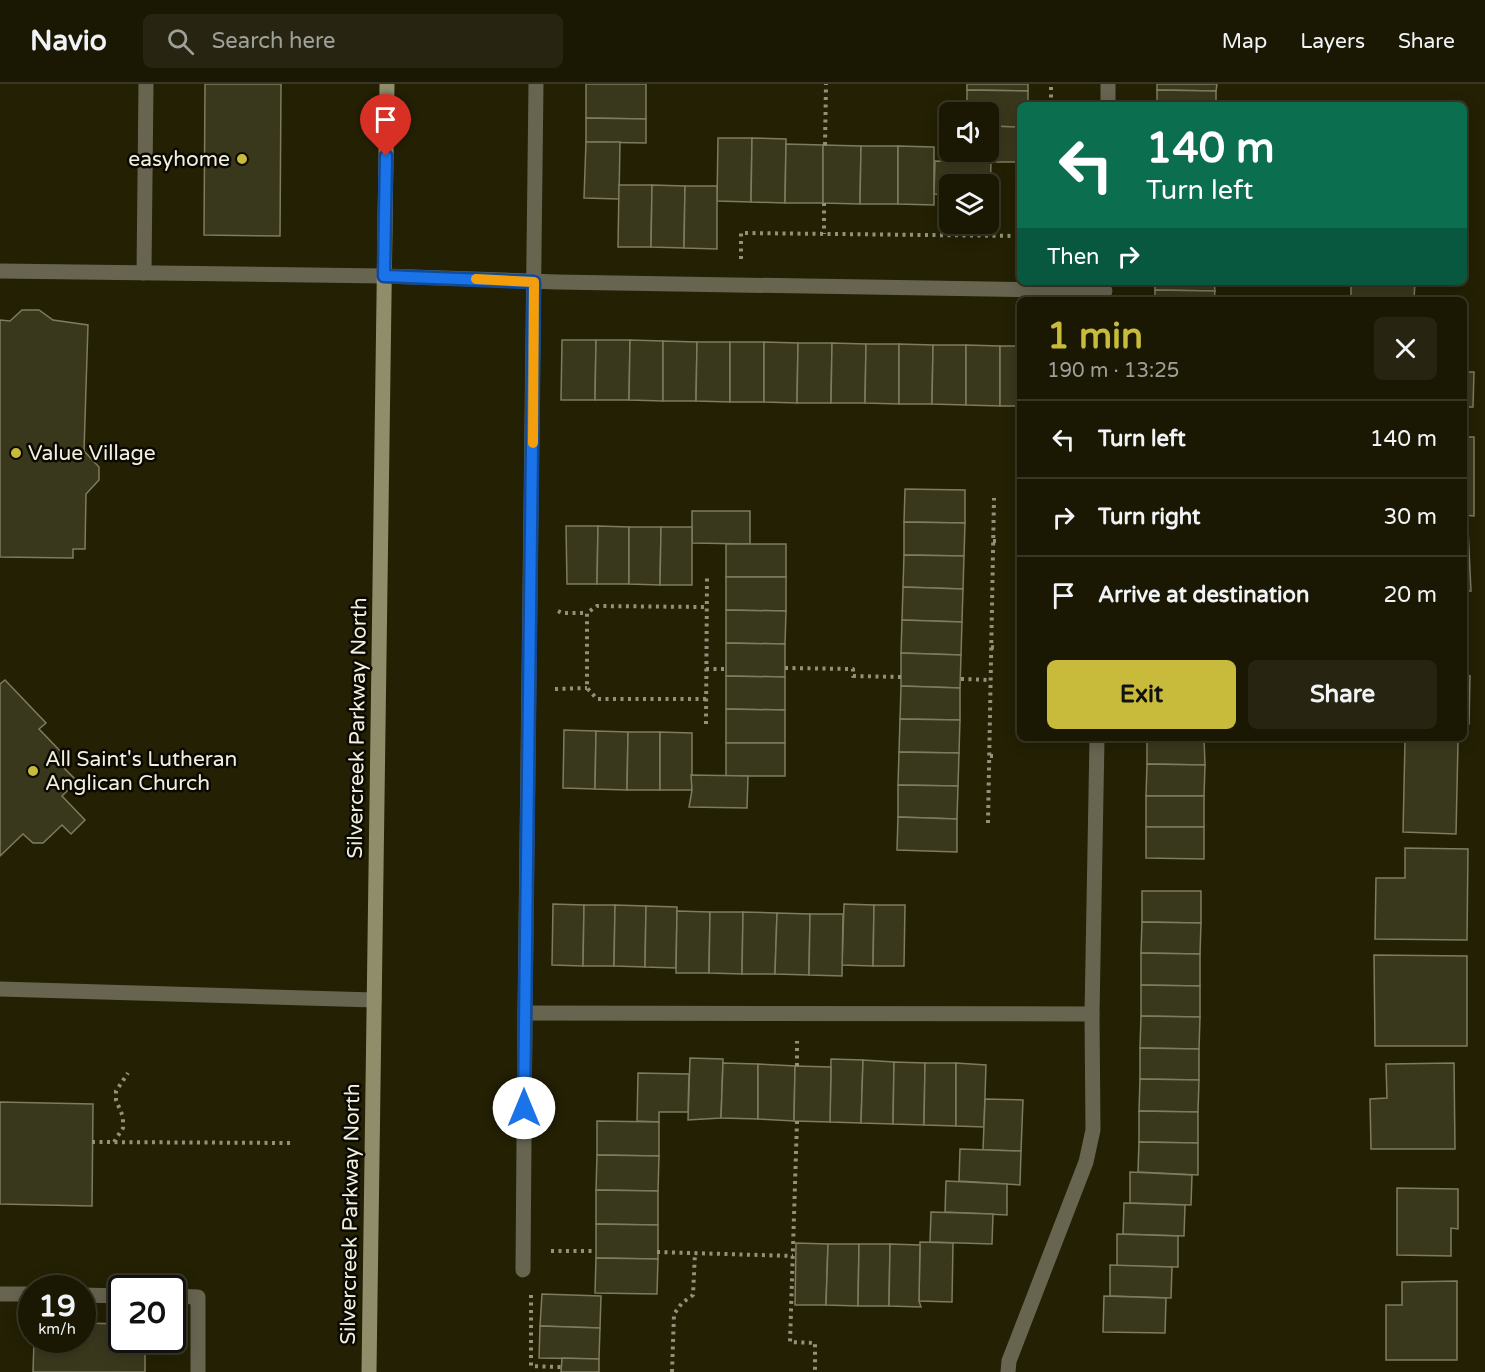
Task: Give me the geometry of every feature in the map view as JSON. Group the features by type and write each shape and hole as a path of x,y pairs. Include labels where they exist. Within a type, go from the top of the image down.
{"main road":[{"name":"Silvercreek Parkway North","path":"369,1372 387,84"}],"lane":[{"path":"144,273 146,84"},
{"path":"524,1270 536,84"},
{"path":"1108,84 1108,102"},
{"path":"0,271 384,276 534,282 1105,291"},
{"path":"1008,1372 1009,1361 1086,1162 1093,1130 1092,1014 1097,741"},
{"path":"0,989 374,1000"},
{"path":"525,1012 1092,1014"},
{"path":"0,1294 18,1294"},
{"path":"186,1297 198,1297 198,1372"}],"path":[{"path":"825,145 826,84"},
{"path":"1051,84 1051,102"},
{"path":"824,203 824,234"},
{"path":"740,285 741,233 1017,236"},
{"path":"988,823 994,498"},
{"path":"993,542 999,541"},
{"path":"706,724 707,578"},
{"path":"706,699 597,699 587,688 587,613 597,606 707,607"},
{"path":"991,647 998,648"},
{"path":"785,668 853,669 853,676 901,677"},
{"path":"706,669 726,669"},
{"path":"961,679 990,680"},
{"path":"990,756 996,756"},
{"path":"114,1142 123,1128 123,1117 116,1100 116,1091 128,1073"},
{"path":"797,1121 790,1342 815,1343 815,1372"},
{"path":"92,1142 291,1143"},
{"path":"524,1251 595,1251"},
{"path":"657,1252 793,1256"},
{"path":"672,1372 674,1314 682,1303 693,1295 694,1253"},
{"path":"524,1270 531,1284 531,1366 561,1367"}],"building":[{"name":"easyhome","path":"205,84 281,84 280,236 204,235"},
{"path":"586,84 646,84 646,119 586,118"},
{"path":"967,84 1028,84 1028,91 967,90"},
{"path":"1157,84 1217,84 1216,91 1157,90"},
{"path":"967,90 1028,91 1028,102 1017,102 1017,127 999,126 999,102 967,102"},
{"path":"1157,90 1216,91 1216,102 1157,102"},
{"path":"586,118 646,119 646,143 586,142"},
{"path":"999,126 1017,127 1017,162 999,162"},
{"path":"718,138 752,138 751,202 717,201"},
{"path":"752,138 786,139 785,203 751,202"},
{"path":"586,142 620,142 619,199 584,198"},
{"path":"786,144 823,145 823,203 785,203"},
{"path":"823,145 861,146 860,204 823,203"},
{"path":"861,146 898,146 898,204 860,204"},
{"path":"898,146 934,147 934,205 898,204"},
{"path":"935,161 991,162 991,174 939,174 939,194 934,194"},
{"path":"619,185 652,185 651,247 618,247"},
{"path":"652,185 685,186 684,248 651,247"},
{"path":"685,186 717,186 717,249 684,248"},
{"path":"1155,285 1214,285 1215,291 1155,290"},
{"path":"1351,285 1415,285 1414,297 1351,297"},
{"path":"1155,290 1215,291 1214,297 1155,297"},
{"path":"22,310 39,310 53,320 88,325 84,451 99,467 99,480 86,494 85,549 73,549 73,558 0,557 0,320 10,321"},
{"path":"562,340 596,340 595,400 561,400"},
{"path":"596,340 630,340 629,400 595,400"},
{"path":"630,340 663,341 663,401 629,400"},
{"path":"663,341 697,342 696,401 663,401"},
{"path":"697,342 730,342 730,402 696,401"},
{"path":"730,342 764,342 764,402 730,402"},
{"path":"764,342 798,343 797,403 764,402"},
{"path":"798,343 832,343 831,403 797,403"},
{"path":"832,343 866,344 865,403 831,403"},
{"path":"866,344 899,344 899,404 865,403"},
{"path":"899,344 933,345 932,404 899,404"},
{"path":"933,345 966,345 966,405 932,404"},
{"path":"966,345 1000,346 1000,406 966,405"},
{"path":"1000,346 1017,346 1017,406 1000,406"},
{"path":"1467,372 1474,372 1473,407 1467,407"},
{"path":"1467,437 1474,437 1474,516 1467,515"},
{"path":"905,489 965,490 965,523 904,522"},
{"path":"692,511 750,511 750,544 692,543"},
{"path":"904,522 965,523 964,556 904,555"},
{"path":"566,526 598,526 597,584 567,584"},
{"path":"598,526 629,527 629,584 597,584"},
{"path":"629,527 661,527 660,585 629,584"},
{"path":"661,527 692,527 692,585 660,585"},
{"path":"1467,529 1468,529 1471,591 1467,591"},
{"path":"726,544 786,544 786,577 726,577"},
{"path":"904,555 964,556 963,589 903,587"},
{"path":"726,577 786,577 786,611 726,610"},
{"path":"903,587 963,589 962,622 902,620"},
{"path":"726,610 786,611 785,644 726,643"},
{"path":"902,620 962,622 961,655 901,653"},
{"path":"726,643 785,644 785,677 726,676"},
{"path":"901,653 961,655 960,688 901,686"},
{"path":"726,676 785,677 785,710 726,709"},
{"path":"1467,676 1470,676 1469,724 1467,724"},
{"name":"All Saint's Lutheran Anglican Church","path":"5,680 46,723 39,729 63,754 56,760 77,781 62,796 85,820 71,834 62,825 43,843 33,843 23,834 0,856 0,684"},
{"path":"901,686 960,688 960,720 900,719"},
{"path":"726,709 785,710 785,743 726,743"},
{"path":"900,719 960,720 959,753 899,752"},
{"path":"564,730 596,731 595,789 563,788"},
{"path":"596,731 628,732 627,790 595,789"},
{"path":"628,732 660,732 660,790 627,790"},
{"path":"660,732 692,733 692,790 660,790"},
{"path":"1147,741 1204,741 1205,765 1147,764"},
{"path":"1405,741 1458,742 1456,834 1403,832"},
{"path":"726,743 785,743 785,776 726,776"},
{"path":"899,752 959,753 958,786 898,785"},
{"path":"1147,764 1205,765 1204,796 1146,796"},
{"path":"691,775 748,776 747,808 689,807 692,790"},
{"path":"898,785 958,786 957,819 898,817"},
{"path":"1146,796 1204,796 1204,827 1146,827"},
{"path":"898,817 957,819 957,852 897,850"},
{"path":"1146,827 1204,827 1204,859 1146,858"},
{"path":"1405,848 1468,849 1467,940 1375,939 1376,878 1405,878"},
{"path":"1142,891 1201,891 1201,923 1142,922"},
{"path":"553,904 584,905 583,966 552,965"},
{"path":"844,904 874,905 873,966 842,965"},
{"path":"584,905 615,905 614,966 583,966"},
{"path":"615,905 646,906 645,967 614,966"},
{"path":"874,905 905,905 904,966 873,966"},
{"path":"646,906 677,907 676,968 645,967"},
{"path":"677,911 710,912 709,973 676,973"},
{"path":"710,912 743,912 742,974 709,973"},
{"path":"743,912 777,913 775,974 742,974"},
{"path":"777,913 810,914 809,975 775,974"},
{"path":"810,914 843,914 842,976 809,975"},
{"path":"1142,922 1201,923 1200,954 1141,953"},
{"path":"1141,953 1200,954 1200,986 1141,985"},
{"path":"1374,955 1467,956 1467,1046 1375,1046"},
{"path":"1141,985 1200,986 1200,1017 1141,1016"},
{"path":"1141,1016 1200,1017 1199,1049 1140,1048"},
{"path":"1140,1048 1199,1049 1199,1080 1140,1079"},
{"path":"690,1058 723,1059 721,1118 688,1120"},
{"path":"831,1059 863,1060 861,1123 830,1122"},
{"path":"863,1060 894,1062 893,1124 861,1123"},
{"path":"894,1062 925,1063 924,1125 893,1124"},
{"path":"723,1063 758,1064 758,1119 721,1118"},
{"path":"925,1063 956,1063 956,1126 924,1125"},
{"path":"956,1063 986,1065 984,1127 956,1126"},
{"path":"1454,1063 1455,1149 1371,1149 1370,1099 1387,1098 1386,1064"},
{"path":"758,1064 795,1066 794,1121 758,1119"},
{"path":"795,1066 831,1067 830,1122 794,1121"},
{"path":"638,1073 689,1074 688,1112 659,1112 659,1122 637,1121"},
{"path":"1140,1079 1199,1080 1198,1112 1139,1111"},
{"path":"985,1099 1023,1100 1021,1151 983,1150"},
{"path":"0,1102 93,1104 92,1206 0,1204"},
{"path":"1139,1111 1198,1112 1198,1143 1139,1142"},
{"path":"597,1121 659,1122 659,1156 597,1155"},
{"path":"1139,1142 1198,1143 1198,1175 1138,1172"},
{"path":"960,1149 1021,1151 1020,1185 959,1181"},
{"path":"597,1155 659,1156 658,1191 596,1190"},
{"path":"1130,1172 1192,1175 1191,1205 1130,1203"},
{"path":"946,1181 1007,1184 1007,1215 945,1212"},
{"path":"1397,1188 1458,1189 1458,1229 1451,1228 1451,1256 1397,1255"},
{"path":"596,1190 658,1191 658,1225 596,1224"},
{"path":"1124,1203 1185,1205 1184,1236 1123,1234"},
{"path":"931,1212 993,1214 992,1244 930,1242"},
{"path":"596,1224 658,1225 658,1259 596,1258"},
{"path":"1117,1234 1178,1236 1178,1267 1117,1266"},
{"path":"920,1242 953,1243 952,1302 919,1301"},
{"path":"796,1243 828,1244 826,1305 795,1305"},
{"path":"828,1244 859,1244 858,1306 826,1305"},
{"path":"859,1244 890,1244 889,1306 858,1306"},
{"path":"890,1244 920,1245 919,1301 921,1307 889,1306"},
{"path":"596,1258 658,1259 657,1294 595,1293"},
{"path":"1110,1265 1172,1267 1171,1298 1110,1296"},
{"path":"1457,1281 1457,1360 1386,1360 1386,1305 1402,1305 1402,1282"},
{"path":"542,1294 601,1296 600,1328 540,1326"},
{"path":"1104,1296 1166,1298 1165,1333 1103,1332"},
{"path":"96,1323 108,1324 108,1353 145,1353 145,1372 33,1372 34,1353 96,1353"},
{"path":"540,1326 600,1328 599,1359 539,1358"},
{"path":"562,1358 599,1359 599,1372 561,1372"}],"slow traffic":[{"path":"476,279 534,282 533,443"}],"place":[{"name":"easyhome","path":"242,159"},
{"name":"Value Village","path":"16,453"},
{"name":"All Saint's Lutheran Anglican Church","path":"33,771"}],"route":[{"path":"386,156 384,276 534,282 524,1108"}]}
